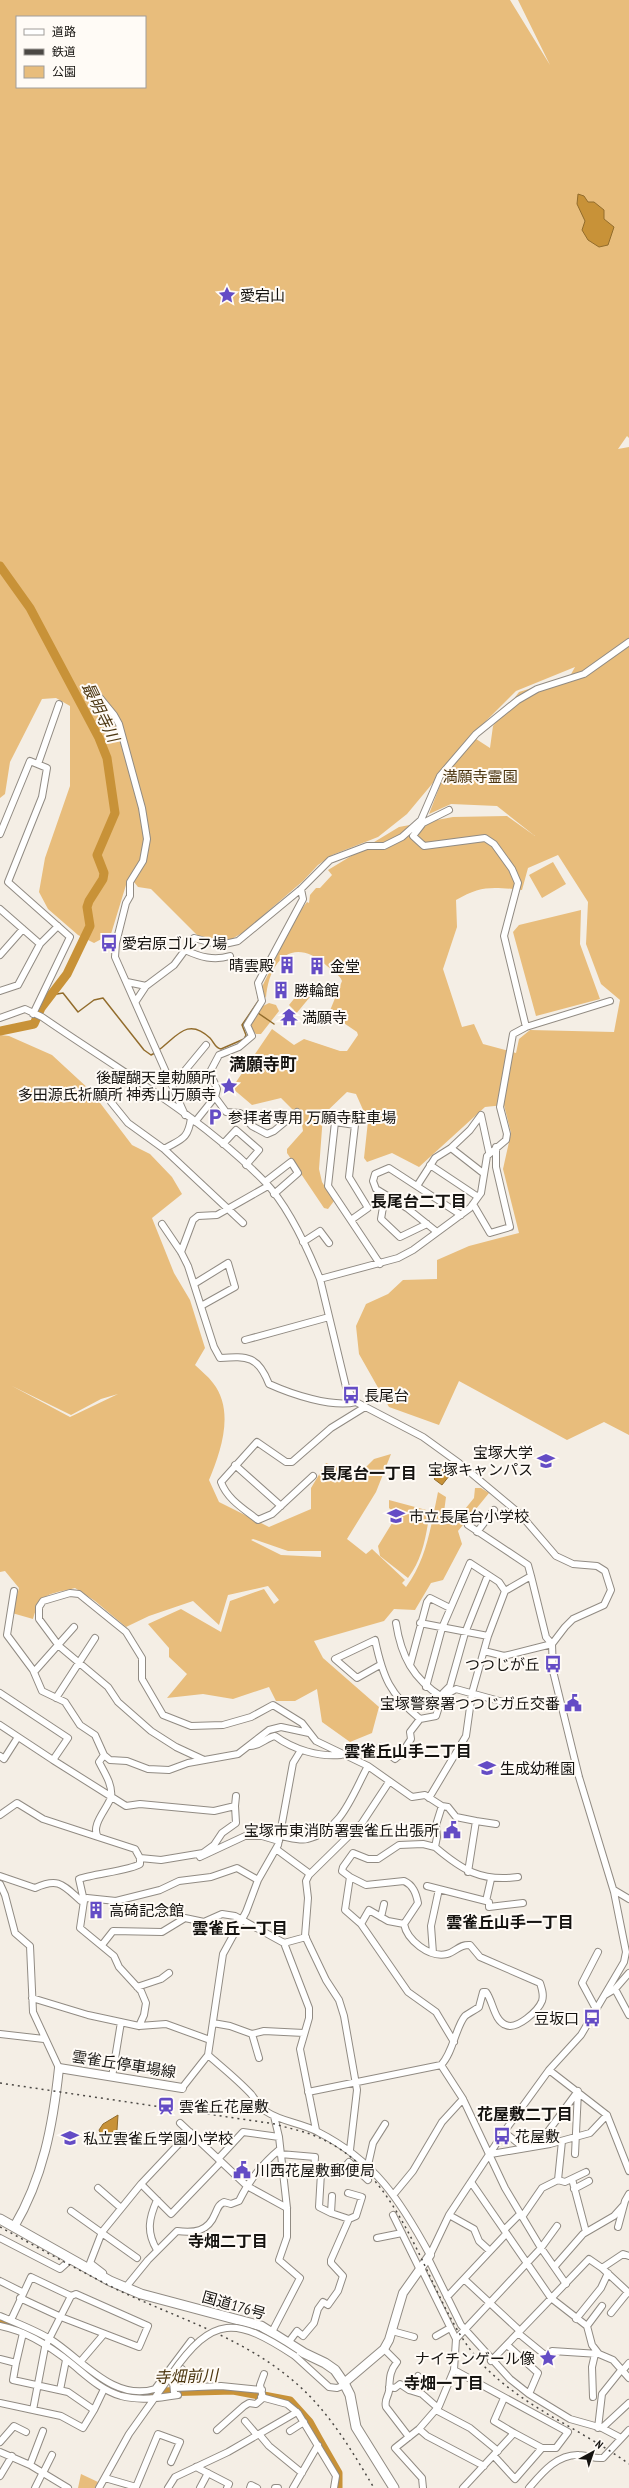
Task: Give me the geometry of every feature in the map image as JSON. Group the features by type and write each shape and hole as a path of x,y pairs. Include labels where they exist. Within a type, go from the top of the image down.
{"highway":[{"name":"国道176号","path":"0,2219 70,2260 110,2281 141,2294 261,2326 335,2370 345,2384 350,2396 356,2427 394,2488"}],"main road":[{"name":"雲雀丘停車場線","path":"14,2227 35,2185 51,2134 59,2068 182,2088"},
{"path":"345,2384 384,2349 392,2331 403,2293 429,2256"}],"street":[{"path":"136,1000 146,986 174,964 194,938 220,946 238,941 301,889 330,860 366,846 384,846 392,844 413,829 421,820 440,776 476,734 518,700 537,689 584,674 629,642"},
{"path":"96,693 114,715 119,724 142,808 147,839 143,861 130,882 130,896 126,903 114,950 173,1085 190,1118 189,1132 186,1136 164,1149"},
{"path":"38,764 59,704"},
{"path":"0,834 30,761 47,768 42,797 8,882 70,937 33,1014"},
{"path":"449,810 423,824 413,836 424,846 485,838 494,844 512,869 518,883 504,936 526,1027"},
{"path":"190,1118 215,1096 217,1086 211,1070 220,1054 239,1047 252,1036 247,1025 262,1001 258,983 303,899 301,889"},
{"path":"1,912 40,944"},
{"path":"0,991 18,985 40,944 58,926"},
{"path":"0,955 23,929"},
{"path":"185,950 196,956 217,959 230,956"},
{"path":"127,982 146,986"},
{"path":"489,1152 506,1140 507,1134 500,1108 513,1034 526,1027 610,1001"},
{"path":"0,1018 25,1009 190,1118 223,1144 267,1184 303,1242 320,1279 346,1387 356,1402 423,1437 459,1463 520,1514 556,1556 573,1564 597,1566 605,1571 611,1590 604,1605 573,1619 552,1644 504,1656 484,1651"},
{"path":"173,1085 206,1045"},
{"path":"215,1096 226,1112 240,1113 252,1126 266,1134 274,1131 297,1112"},
{"path":"111,1102 128,1123 164,1149 243,1223"},
{"path":"320,1279 398,1258 413,1250 461,1215 473,1204 481,1193 483,1173 489,1152 481,1115 470,1130 451,1148 435,1158 417,1186"},
{"path":"351,1220 368,1208 349,1177 355,1125 335,1122 328,1186 380,1264"},
{"path":"223,1144 236,1130 259,1150 246,1165"},
{"path":"473,1204 490,1233 510,1228 496,1167 496,1147"},
{"path":"451,1148 483,1173"},
{"path":"181,1252 193,1220 198,1216 217,1215 228,1209 267,1184 291,1162 298,1173 274,1194"},
{"path":"430,1165 478,1197"},
{"path":"437,1232 406,1208 376,1190 373,1181 375,1174 389,1168 461,1215"},
{"path":"385,1195 380,1219 400,1237 427,1224"},
{"path":"162,1224 181,1252 194,1284 214,1347 220,1358 242,1357 254,1360 263,1368 269,1384 285,1391 320,1400 350,1403 356,1402"},
{"path":"303,1242 320,1231 329,1244"},
{"path":"194,1284 228,1263 235,1287 201,1306"},
{"path":"245,1340 329,1317"},
{"path":"313,1476 272,1514 258,1520 232,1500 224,1490 222,1482 235,1465 257,1442 286,1462 292,1462 331,1428 365,1407"},
{"path":"235,1465 281,1506"},
{"path":"477,1532 494,1510"},
{"path":"429,2256 449,2215 504,2132 549,2070 581,2035 624,1962 626,1952 614,1890 590,1816 567,1735 553,1671 552,1644 546,1637 528,1565 468,1525"},
{"path":"426,1687 442,1628 470,1563 499,1582 505,1591"},
{"path":"380,1748 395,1759 402,1753 411,1739 410,1732 420,1719 436,1716 443,1693 450,1686 464,1633 488,1575"},
{"path":"429,1798 466,1736 472,1693 488,1636 505,1591 531,1576"},
{"path":"14,1591 7,1635 34,1672 42,1691 65,1702 80,1725 95,1735 104,1755 110,1760 127,1762 148,1769 169,1770 204,1760 238,1754 269,1730 280,1727 309,1733"},
{"path":"204,1760 176,1747 151,1731 118,1702 108,1687 77,1663 59,1646 39,1619 39,1607 43,1601 70,1593 79,1594 126,1632 142,1658 142,1679 163,1715 191,1726 223,1725 251,1717 273,1705 302,1724 316,1741 341,1755 368,1766 412,1797 425,1795 442,1806 448,1807 456,1816 496,1824"},
{"path":"410,1665 420,1623 427,1602 430,1598 450,1608"},
{"path":"396,1623 400,1645 410,1665 426,1687 442,1697"},
{"path":"420,1623 464,1633 488,1636"},
{"path":"34,1672 59,1646 74,1627"},
{"path":"56,1698 70,1678 77,1663 95,1638"},
{"path":"380,1665 356,1678 335,1659 375,1640 380,1665 400,1702 420,1719"},
{"path":"442,1697 456,1689 503,1702"},
{"path":"0,1693 68,1738 53,1760"},
{"path":"0,1725 126,1806 140,1804 214,1811 235,1806"},
{"path":"250,1746 259,1746 270,1737 275,1736 286,1744 301,1750 315,1752 324,1757 341,1755"},
{"path":"0,1756 4,1758 18,1737"},
{"path":"182,2088 208,2055 223,1954 242,1918 258,1880 276,1849 280,1838 293,1763 301,1750"},
{"path":"98,1837 96,1830 98,1822 111,1797 111,1787 100,1762 104,1755"},
{"path":"191,1855 204,1857 245,1836 306,1840 320,1834 339,1820 368,1766"},
{"path":"350,2150 357,2090 356,2082 344,2016 339,2000 326,1980 306,1938 306,1881 310,1874 362,1823 390,1782"},
{"path":"140,1858 161,1860 208,1851 222,1833 236,1823 236,1796"},
{"path":"0,1815 17,1803 42,1819 135,1849 140,1858 140,1864 135,1868 112,1870 79,1879 84,1899 80,1928 114,1956 119,1967 137,1987 146,2003 144,2015 139,2026"},
{"path":"435,1847 437,1837 436,1825 442,1806"},
{"path":"468,1872 476,1821"},
{"path":"308,2092 441,2065 454,2042 464,2017 479,2007 482,1992 486,1992 491,1998 498,2020 506,2025 515,2026 524,2021 542,2002 543,1994 540,1983 480,1957 470,1945 463,1944 448,1954 433,1954 415,1943 406,1934 404,1924 418,1903 415,1891 409,1883 404,1881 366,1884 350,1877 342,1871 342,1867 353,1853 368,1859 378,1859 399,1845 423,1844 435,1847 468,1872 490,1879 518,1877"},
{"path":"276,1849 310,1874"},
{"path":"0,1876 35,1888 48,1882 62,1883 80,1901 84,1899 116,1901 160,1890 179,1881 211,1876 237,1868 258,1880"},
{"path":"350,1877 344,1910 362,1924 408,1992 436,2012 454,2042"},
{"path":"486,1901 490,1879"},
{"path":"0,1884 6,1895 15,1933 30,1946 33,2012 44,2039 59,2068"},
{"path":"427,1886 489,1902 489,1907 523,1903"},
{"path":"433,1954 431,1926 439,1890"},
{"path":"614,1890 628,1897"},
{"path":"381,1917 384,1904"},
{"path":"362,1924 369,1910 381,1917 404,1924"},
{"path":"102,1945 113,1930 162,1932 185,1918 204,1922 222,1914 242,1918 284,1943 309,2008 309,2018 300,2049 316,2130"},
{"path":"284,1943 306,1938"},
{"path":"596,2009 582,1983 598,1952"},
{"path":"137,1987 161,1979 169,1973"},
{"path":"605,1995 615,1989 629,1973"},
{"path":"615,1989 629,2015"},
{"path":"32,1998 139,2026 166,2024 210,2040"},
{"path":"112,2077 121,2022"},
{"path":"212,2023 230,2026 252,2034 264,2031 304,2033"},
{"path":"0,2034 44,2039"},
{"path":"252,2034 259,2058"},
{"path":"208,2055 253,2096 262,2109 274,2116 316,2130 350,2150 368,2165 394,2194 429,2256 447,2297 464,2329 491,2361 528,2394 570,2419 600,2428 619,2440"},
{"path":"441,2065 463,2099 490,2154 491,2160 521,2215 541,2248 555,2266 566,2284"},
{"path":"549,2070 607,2115 629,2171"},
{"path":"575,2154 578,2091"},
{"path":"538,2145 578,2091"},
{"path":"394,2194 413,2171 442,2122 463,2099"},
{"path":"490,2154 576,2138 590,2133 607,2115"},
{"path":"272,2332 300,2278 279,2260 287,2237 287,2208 279,2137 274,2116"},
{"path":"180,2123 247,2186 287,2208"},
{"path":"368,2165 373,2143 385,2124"},
{"path":"110,2281 106,2275 90,2263 102,2232 141,2184 190,2132"},
{"path":"141,2184 171,2214 243,2132 279,2137"},
{"path":"504,2132 524,2148"},
{"path":"558,2180 562,2141"},
{"path":"126,2287 158,2250 177,2231 200,2231 210,2224 219,2204 224,2202 231,2204 239,2201 247,2186 265,2161 280,2152 315,2157 314,2172 321,2174 339,2174 349,2162 368,2180"},
{"path":"447,2297 490,2251 542,2188 558,2180 565,2182 586,2172"},
{"path":"321,2174 319,2207 349,2219"},
{"path":"572,2179 586,2232"},
{"path":"471,2182 526,2264 551,2298 576,2319 587,2326 592,2345 597,2354 592,2368 593,2397"},
{"path":"574,2189 589,2182"},
{"path":"98,2188 121,2208"},
{"path":"288,2343 297,2331 303,2336 314,2323 318,2309 323,2302 328,2305 338,2291 343,2276 331,2263 331,2260 349,2219 356,2216 362,2197 348,2193"},
{"path":"618,2227 623,2206 629,2194"},
{"path":"331,2212 332,2196"},
{"path":"157,2200 150,2216 148,2231 158,2250"},
{"path":"555,2266 575,2241 586,2232 614,2216 623,2206"},
{"path":"71,2211 137,2258"},
{"path":"393,2215 456,2339 454,2370 437,2409 419,2429 395,2448 422,2478 423,2488"},
{"path":"449,2215 474,2229 479,2241 490,2251"},
{"path":"456,2339 541,2248 556,2226"},
{"path":"377,2238 402,2233"},
{"path":"0,2238 60,2269 70,2260"},
{"path":"602,2268 623,2254 629,2256"},
{"path":"491,2361 589,2259 602,2268 629,2292 611,2313"},
{"path":"576,2319 601,2288 608,2273"},
{"path":"0,2281 21,2295 61,2317 139,2347 148,2326 76,2294 71,2296 31,2277 21,2295 11,2320"},
{"path":"464,2279 545,2355 552,2351 597,2354 613,2360 623,2369 629,2378"},
{"path":"33,2410 37,2385 48,2342 71,2296"},
{"path":"587,2326 602,2306"},
{"path":"0,2316 11,2320 81,2361 99,2377 114,2385 134,2391 155,2389 191,2340"},
{"path":"0,2326 48,2342 66,2360 104,2389 127,2397 155,2398 176,2396 173,2382 182,2369"},
{"path":"99,2488 129,2434 171,2374 197,2341 204,2336 225,2328 236,2327 258,2333 295,2356 329,2387 337,2388 345,2384"},
{"path":"436,2336 450,2328"},
{"path":"392,2331 414,2337"},
{"path":"23,2333 13,2380 68,2392 94,2410"},
{"path":"81,2361 104,2334"},
{"path":"507,2345 538,2373 528,2394"},
{"path":"384,2349 397,2362 389,2375 389,2387 384,2401 386,2407 409,2437"},
{"path":"0,2359 16,2363"},
{"path":"60,2390 66,2360"},
{"path":"600,2428 602,2394 629,2363"},
{"path":"454,2370 568,2432 556,2448 542,2448 494,2421 504,2398"},
{"path":"216,2430 244,2406 249,2403 256,2404 262,2395 260,2382 264,2374"},
{"path":"409,2390 418,2376"},
{"path":"389,2387 395,2388 400,2384 409,2390 417,2391 437,2409 470,2428 498,2451"},
{"path":"174,2388 221,2386 262,2395 287,2404 304,2422 338,2475 334,2488"},
{"path":"0,2403 61,2416 83,2428 104,2389"},
{"path":"600,2428 629,2404"},
{"path":"168,2488 175,2477 258,2435 296,2412"},
{"path":"245,2421 269,2446 302,2473"},
{"path":"290,2431 304,2422"},
{"path":"0,2442 14,2426 26,2432"},
{"path":"419,2429 427,2436 484,2466"},
{"path":"529,2488 559,2459 580,2455 595,2459 603,2458 629,2430"},
{"path":"463,2488 514,2433"},
{"path":"30,2465 40,2434"},
{"path":"105,2478 138,2488 158,2434 180,2442 171,2462"},
{"path":"293,2488 318,2445"},
{"path":"494,2456 514,2479 542,2448"},
{"path":"0,2452 30,2465 68,2488"},
{"path":"35,2488 52,2455"},
{"path":"0,2476 12,2456"},
{"path":"196,2466 229,2484 227,2488"},
{"path":"200,2488 208,2473"},
{"path":"250,2488 251,2485 257,2488"}],"green space":[{"name":"満願寺霊園","path":"0,0 510,0 550,65 518,0 629,0 629,438 627,436 618,449 629,447 629,1435 604,1422 567,1440 459,1381 439,1425 389,1407 359,1354 356,1326 366,1304 388,1294 403,1280 437,1279 437,1260 469,1246 519,1233 503,1169 511,1133 504,1105 485,1107 419,1167 392,1153 367,1162 364,1158 368,1121 356,1094 347,1092 323,1115 319,1169 322,1182 334,1201 328,1209 324,1208 287,1153 287,1149 303,1131 301,1118 281,1098 252,1105 232,1088 272,1029 294,1045 304,1039 340,1051 347,1051 358,1035 357,1032 329,1013 342,981 336,973 315,957 304,953 294,952 285,956 278,963 272,973 268,984 266,998 261,989 296,916 307,902 309,903 310,895 316,888 320,888 332,875 328,870 399,827 453,817 507,816 535,836 497,806 451,804 429,814 442,780 473,737 490,748 493,726 519,692 570,676 575,667 516,691 477,730 407,814 378,837 332,855 318,865 303,881 244,932 230,940 215,941 199,937 151,889 138,887 134,882 126,885 111,934 94,943 78,935 48,909 39,892 45,858 70,786 70,706 56,698 42,699 10,762 5,794 0,798","holes":["558,855 588,902 586,944 601,984 620,1000 614,1032 530,1030 519,1039 516,1053 483,1044 474,1024 462,1027 443,969 457,927 456,900 480,889 503,888 522,890 528,868"]},
{"path":"553,862 566,884 542,898 529,875"},
{"path":"581,910 580,944 600,999 536,1016 513,932 519,925"},
{"path":"302,989 310,997 290,1021 287,1018 294,1010 289,1005"},
{"path":"269,1003 276,1005 279,1011 261,1034 256,1034 249,1026 261,1007"},
{"path":"0,1035 9,1036 52,1055 91,1091 132,1145 150,1154 172,1177 182,1194 152,1218 174,1273 190,1300 205,1348 195,1365 213,1383 220,1394 223,1406 225,1418 224,1431 218,1457 209,1480 219,1502 269,1527 311,1509 311,1488 326,1463 337,1467 353,1480 374,1459 391,1454 376,1492 347,1539 366,1554 372,1549 405,1580 402,1583 406,1587 424,1553 438,1492 446,1497 444,1512 450,1515 461,1514 474,1498 475,1488 481,1488 489,1493 458,1531 462,1544 443,1580 431,1583 415,1610 394,1609 384,1621 314,1641 323,1658 379,1707 372,1733 350,1742 322,1722 317,1689 295,1701 276,1701 269,1687 233,1699 203,1694 167,1698 187,1674 169,1657 169,1648 148,1624 181,1609 221,1632 230,1601 264,1589 274,1604 279,1600 268,1586 228,1595 219,1625 193,1601 149,1616 126,1627 95,1601 75,1588 47,1596 39,1603 33,1619 12,1613 19,1588 5,1571 0,1572","holes":["12,1386 71,1415 101,1399 118,1394 70,1417","253,1539 288,1551 321,1551 321,1557 281,1555 251,1540"]},
{"path":"389,1500 430,1511 420,1555 408,1578 380,1556 378,1546 397,1515 389,1508"},
{"path":"81,2474 98,2482 95,2488 78,2488"}],"shaded area":[{"path":"578,194 584,196 588,202 594,202 604,210 604,219 614,227 608,245 599,247 588,240 582,230 585,221 577,204"},
{"path":"446,1465 453,1471 442,1485 434,1479"},
{"path":"118,2115 117,2130 102,2137 99,2130 103,2124"}],"waterway":[{"name":"最明寺川","path":"0,566 30,608 99,738 107,758 115,813 97,855 104,873 103,879 89,901 87,907 90,926 67,974 41,1008 34,1024 0,1031"},
{"path":"160,1049 177,1034 189,1029 195,1029 202,1032 221,1049 244,1039 246,1035 242,1025 259,1000 256,986"},
{"path":"51,995 63,993 78,1012 94,1000 103,998 144,1050 151,1055 155,1053"},
{"path":"258,1013 274,1024"},
{"name":"寺畑前川","path":"0,2321 15,2326 50,2343 105,2386 124,2393 233,2390 290,2401 309,2422 338,2473 338,2488"}],"railway":[{"path":"0,2083 275,2124 310,2134 334,2145 355,2160 373,2178 388,2198 402,2220 456,2328 468,2347 482,2364 498,2379 534,2406 611,2451 629,2464"},
{"path":"0,2227 118,2290 234,2342 277,2368 297,2384 320,2407 349,2446 374,2488"}],"place":[{"name":"愛宕山","path":"227,295"},
{"name":"愛宕原ゴルフ場","path":"109,943"},
{"name":"晴雲殿","path":"287,965"},
{"name":"金堂","path":"317,966"},
{"name":"勝輪館","path":"281,990"},
{"name":"満願寺","path":"289,1017"},
{"name":"後醍醐天皇勅願所 多田源氏祈願所 神秀山万願寺","path":"229,1086"},
{"name":"参拝者専用 万願寺駐車場","path":"215,1117"},
{"name":"長尾台","path":"351,1395"},
{"name":"宝塚大学 宝塚キャンパス","path":"546,1461"},
{"name":"市立長尾台小学校","path":"396,1516"},
{"name":"つつじが丘","path":"553,1664"},
{"name":"宝塚警察署つつじガ丘交番","path":"573,1703"},
{"name":"生成幼稚園","path":"487,1768"},
{"name":"宝塚市東消防署雲雀丘出張所","path":"452,1830"},
{"name":"高碕記念館","path":"96,1910"},
{"name":"豆坂口","path":"592,2018"},
{"name":"雲雀丘花屋敷","path":"166,2106"},
{"name":"花屋敷","path":"502,2136"},
{"name":"私立雲雀丘学園小学校","path":"70,2138"},
{"name":"川西花屋敷郵便局","path":"242,2170"},
{"name":"ナイチンゲール像","path":"548,2358"}],"district":[{"name":"満願寺町","path":"263,1064"},
{"name":"長尾台二丁目","path":"419,1201"},
{"name":"長尾台一丁目","path":"369,1473"},
{"name":"雲雀丘山手二丁目","path":"408,1751"},
{"name":"雲雀丘山手一丁目","path":"510,1922"},
{"name":"雲雀丘一丁目","path":"240,1928"},
{"name":"花屋敷二丁目","path":"525,2114"},
{"name":"寺畑二丁目","path":"228,2241"},
{"name":"寺畑一丁目","path":"444,2383"}]}
